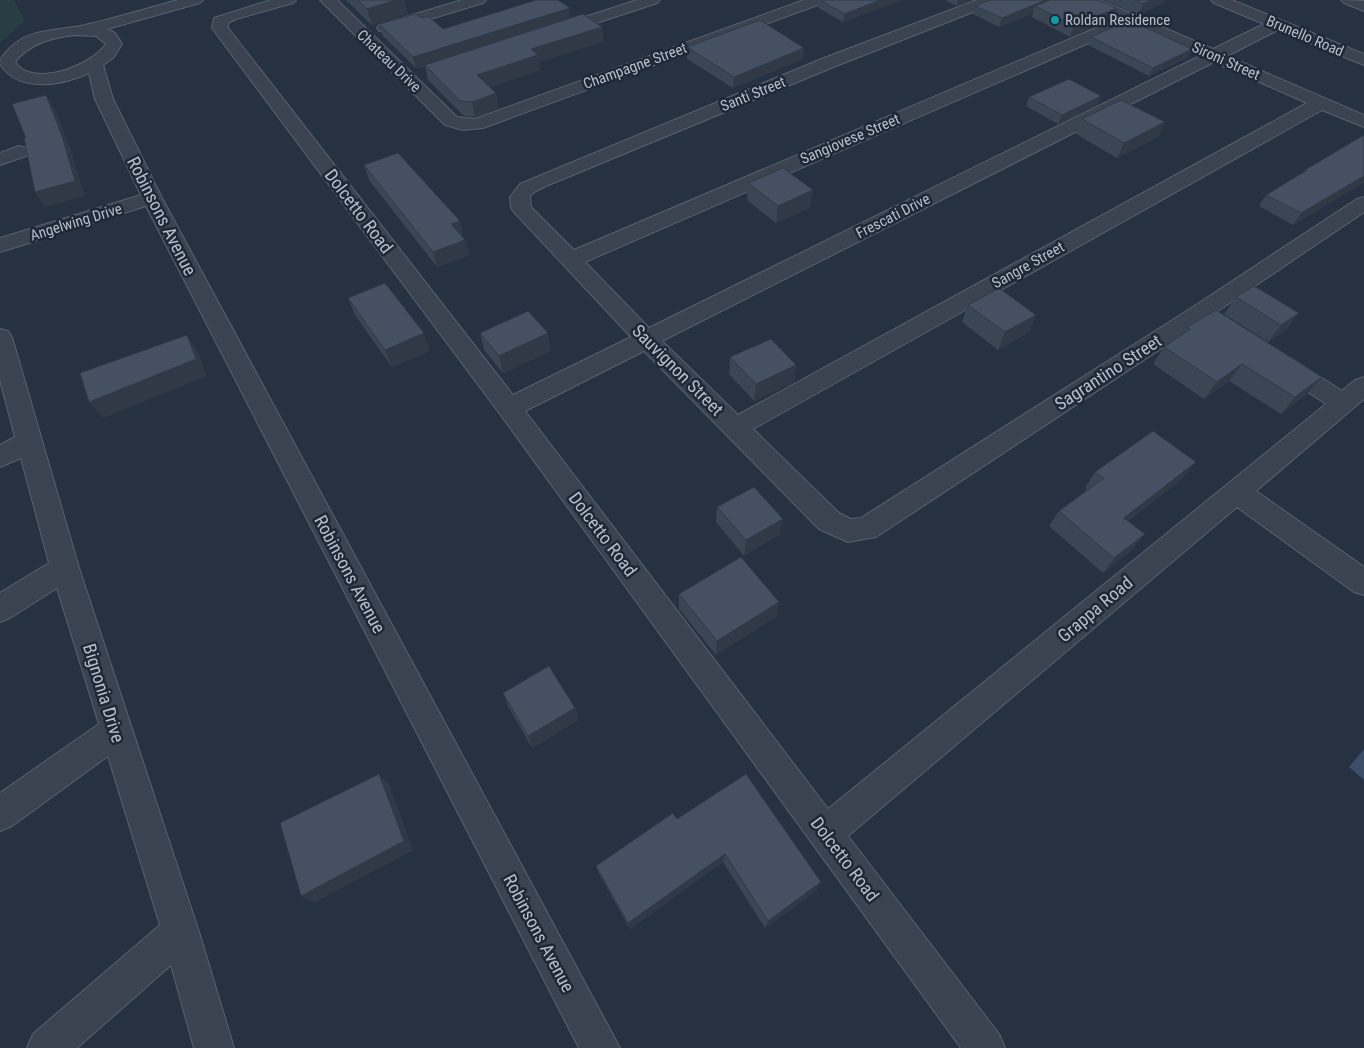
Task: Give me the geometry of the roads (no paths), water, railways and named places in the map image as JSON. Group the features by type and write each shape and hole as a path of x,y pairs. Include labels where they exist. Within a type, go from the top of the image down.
{"street":[{"name":"Dolcetto Road","path":"288,0 230,16 220,21 220,28 508,408 985,1048"},
{"name":"Chateau Drive","path":"328,0 451,121"},
{"path":"362,35 478,0"},
{"path":"540,36 652,0"},
{"name":"Champagne Street","path":"451,121 463,125 477,124 818,0"},
{"name":"Santi Street","path":"520,197 527,188 539,182 830,62 991,0"},
{"name":"Sironi Street","path":"1088,0 1364,122"},
{"name":"Brunello Road","path":"1219,0 1364,60"},
{"path":"1350,0 1364,6"},
{"path":"192,1 139,28 114,44 106,58 95,65 63,76 28,78 16,74 9,69 7,62 22,46 36,39 52,34 85,30 192,1"},
{"name":"Sangiovese Street","path":"570,260 1130,19"},
{"name":"Frescati Drive","path":"508,408 1277,24"},
{"path":"85,30 106,34 112,38 114,44"},
{"name":"Robinsons Avenue","path":"95,65 104,99 152,198 600,1048"},
{"path":"408,79 427,73"},
{"path":"63,76 80,83 104,99"},
{"name":"Sangre Street","path":"736,427 1321,103"},
{"path":"0,159 19,152"},
{"name":"Sauvignon Street","path":"520,197 521,208 646,339 829,521 848,531"},
{"name":"Angelwing Drive","path":"0,245 152,198"},
{"name":"Sagrantino Street","path":"848,531 866,529 1210,318 1364,203"},
{"name":"Bignonia Drive","path":"0,338 65,568 181,932 214,1048"},
{"path":"1268,355 1354,394"},
{"name":"Grappa Road","path":"826,833 1354,394"},
{"path":"0,457 29,442"},
{"path":"1237,492 1364,583"},
{"path":"0,609 65,568"},
{"path":"0,814 116,731"},
{"path":"47,1048 181,932"}],"water":[{"path":"1364,749 1364,780 1349,767"}],"place":[{"name":"Roldan Residence","path":"1055,20"}]}
